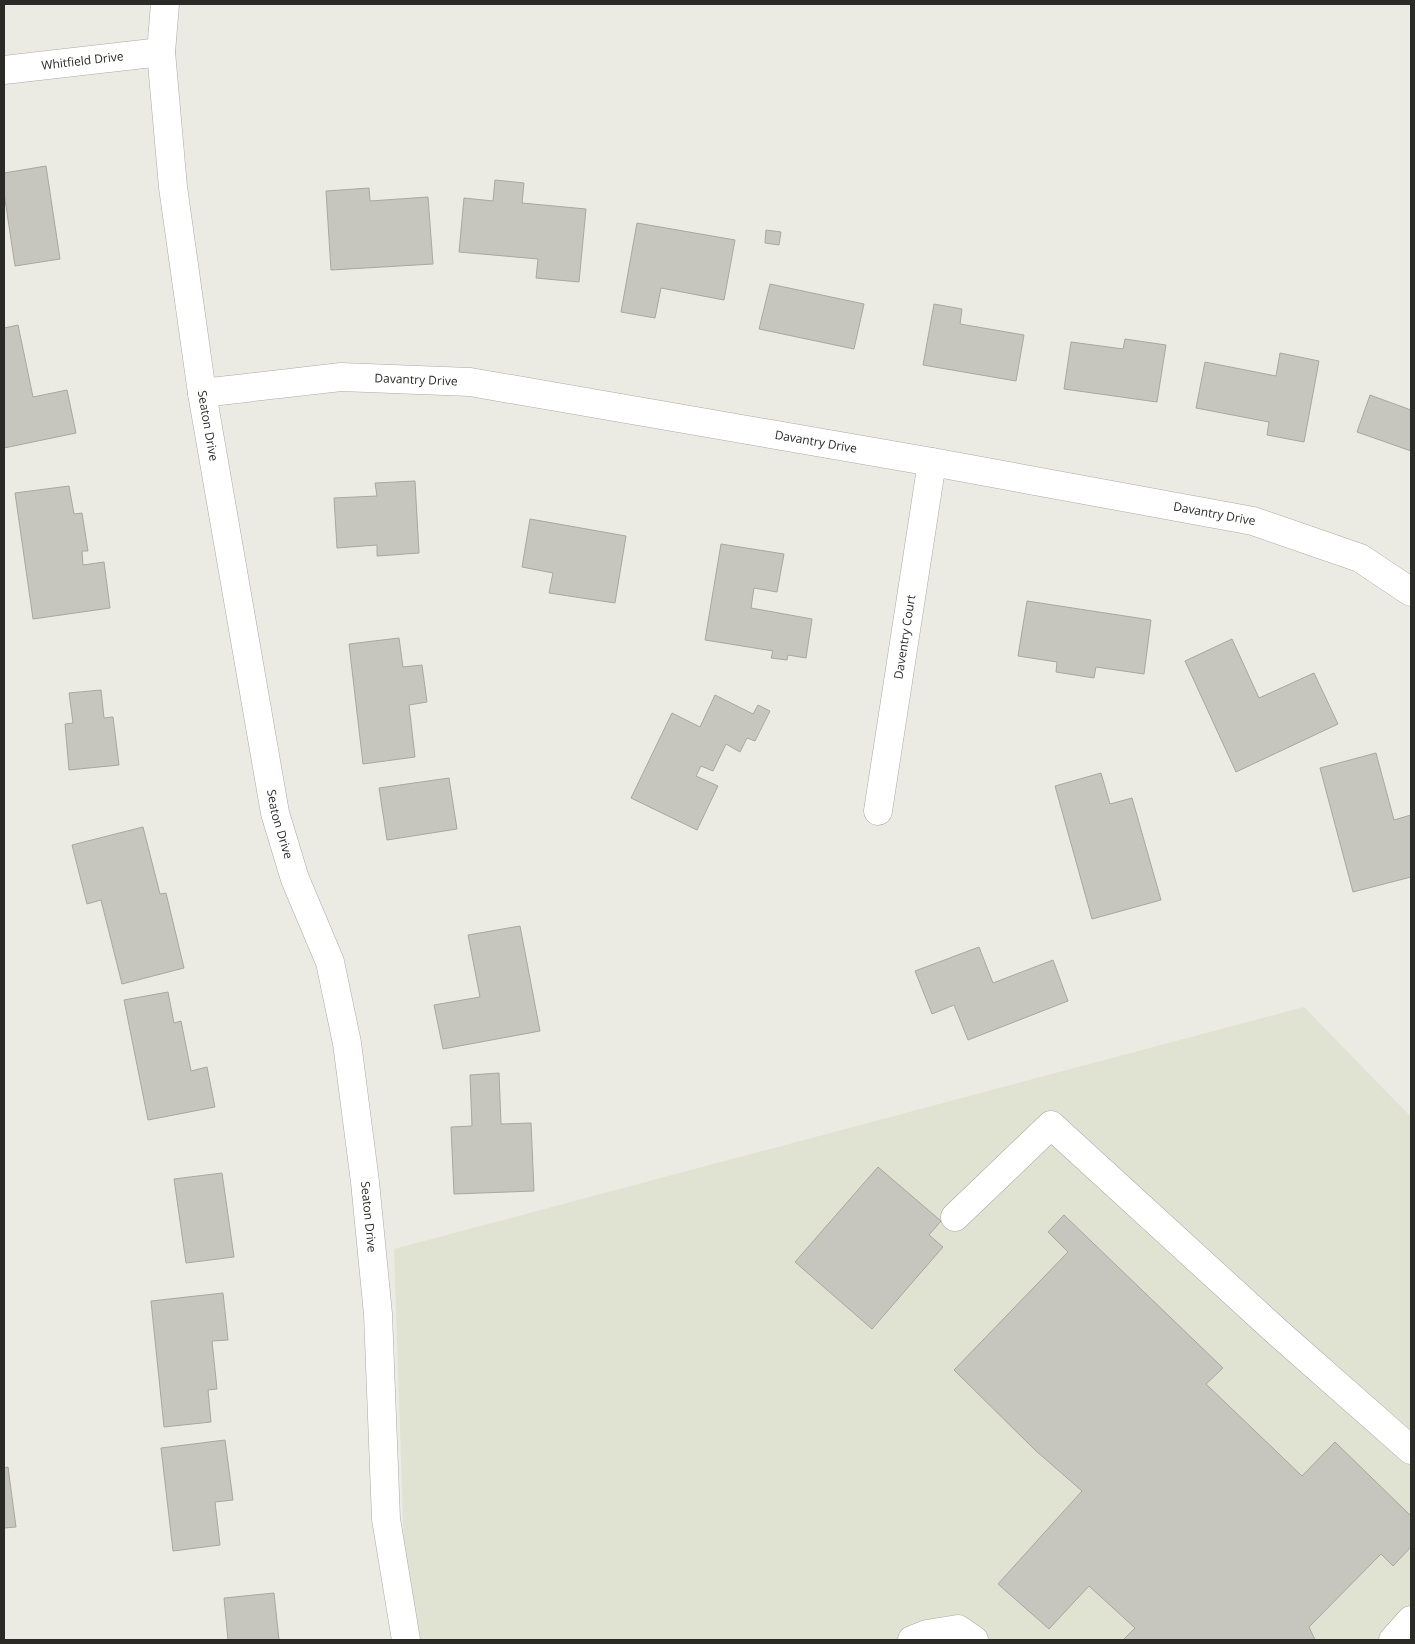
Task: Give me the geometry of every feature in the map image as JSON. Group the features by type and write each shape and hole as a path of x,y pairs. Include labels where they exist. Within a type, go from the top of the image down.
{"street":[{"name":"Seaton Drive","path":"165,4 161,52 174,188 202,392 275,813 295,879 330,962 347,1043 365,1182 378,1314 386,1519 406,1640"},
{"name":"Whitfield Drive","path":"4,70 161,52"},
{"name":"Davantry Drive","path":"202,392 341,377 470,382 932,462 1253,521 1360,558 1411,592"},
{"name":"Daventry Court","path":"878,811 932,462"},
{"path":"955,1217 1051,1125 1275,1330 1411,1450"},
{"path":"1392,1640 1411,1620"},
{"path":"912,1640 927,1634 958,1629 974,1640"}],"shaded area":[{"path":"1304,1007 1411,1117 1411,1640 407,1640 394,1249"}],"building":[{"path":"46,166 60,259 15,266 4,193 4,173"},
{"path":"495,180 524,183 522,203 586,209 579,282 536,278 538,259 459,252 464,198 493,201"},
{"path":"369,188 370,201 428,197 433,264 331,270 326,191"},
{"path":"637,223 735,240 724,300 661,288 655,318 621,312"},
{"path":"766,230 781,232 779,245 765,243"},
{"path":"770,284 864,304 854,349 759,329"},
{"path":"934,304 962,309 960,324 1024,335 1016,381 923,365"},
{"path":"18,325 33,397 67,390 76,433 4,448 4,328"},
{"path":"1125,339 1166,345 1157,402 1064,389 1071,342 1123,349"},
{"path":"1280,353 1319,361 1304,442 1267,435 1269,422 1196,408 1205,362 1276,376"},
{"path":"1370,395 1411,410 1411,451 1357,432"},
{"path":"415,481 419,553 377,556 377,545 337,548 334,498 377,496 375,483"},
{"path":"69,486 74,514 82,513 88,551 82,551 83,565 104,562 110,608 33,619 15,493"},
{"path":"530,519 626,536 615,603 549,593 553,573 522,567"},
{"path":"721,544 784,554 777,592 754,588 751,608 812,619 806,658 788,655 787,660 771,658 773,651 705,640"},
{"path":"1027,601 1151,620 1144,674 1096,667 1094,678 1056,672 1057,662 1018,656"},
{"path":"399,638 403,667 422,665 427,702 409,705 415,757 363,764 349,644"},
{"path":"1232,639 1259,698 1314,673 1338,724 1236,772 1185,661"},
{"path":"101,690 104,718 113,717 119,765 69,770 65,724 73,723 69,693"},
{"path":"715,695 753,714 758,705 770,711 755,741 747,738 740,752 726,744 713,771 701,766 696,776 718,786 697,830 631,798 672,713 700,727"},
{"path":"1376,753 1394,820 1411,815 1411,877 1353,892 1320,768"},
{"path":"1101,773 1110,804 1132,798 1161,900 1092,919 1055,786"},
{"path":"449,778 457,829 387,840 379,788"},
{"path":"143,827 160,894 166,893 184,968 122,984 101,900 87,904 72,845"},
{"path":"520,926 540,1031 443,1049 434,1005 480,997 468,935"},
{"path":"979,947 993,983 1053,960 1068,1001 968,1040 954,1005 932,1014 915,971"},
{"path":"168,992 174,1023 181,1021 191,1071 207,1067 215,1107 148,1120 124,1000"},
{"path":"499,1073 501,1124 531,1123 534,1191 454,1194 451,1127 472,1126 470,1075"},
{"path":"878,1167 941,1221 929,1235 943,1247 872,1329 795,1262"},
{"path":"222,1173 234,1257 186,1263 174,1179"},
{"path":"1064,1215 1223,1368 1206,1384 1302,1476 1335,1442 1411,1516 1411,1547 1393,1566 1381,1554 1309,1627 1315,1640 1123,1640 1135,1628 1089,1586 1049,1629 998,1584 1082,1491 1035,1450 954,1370 1068,1252 1048,1232"},
{"path":"223,1293 228,1340 212,1341 217,1389 208,1390 211,1422 164,1427 151,1301"},
{"path":"225,1440 233,1500 215,1502 220,1545 173,1551 161,1448"},
{"path":"8,1467 16,1527 4,1528 4,1468"},
{"path":"274,1593 279,1640 228,1640 224,1598"}]}
